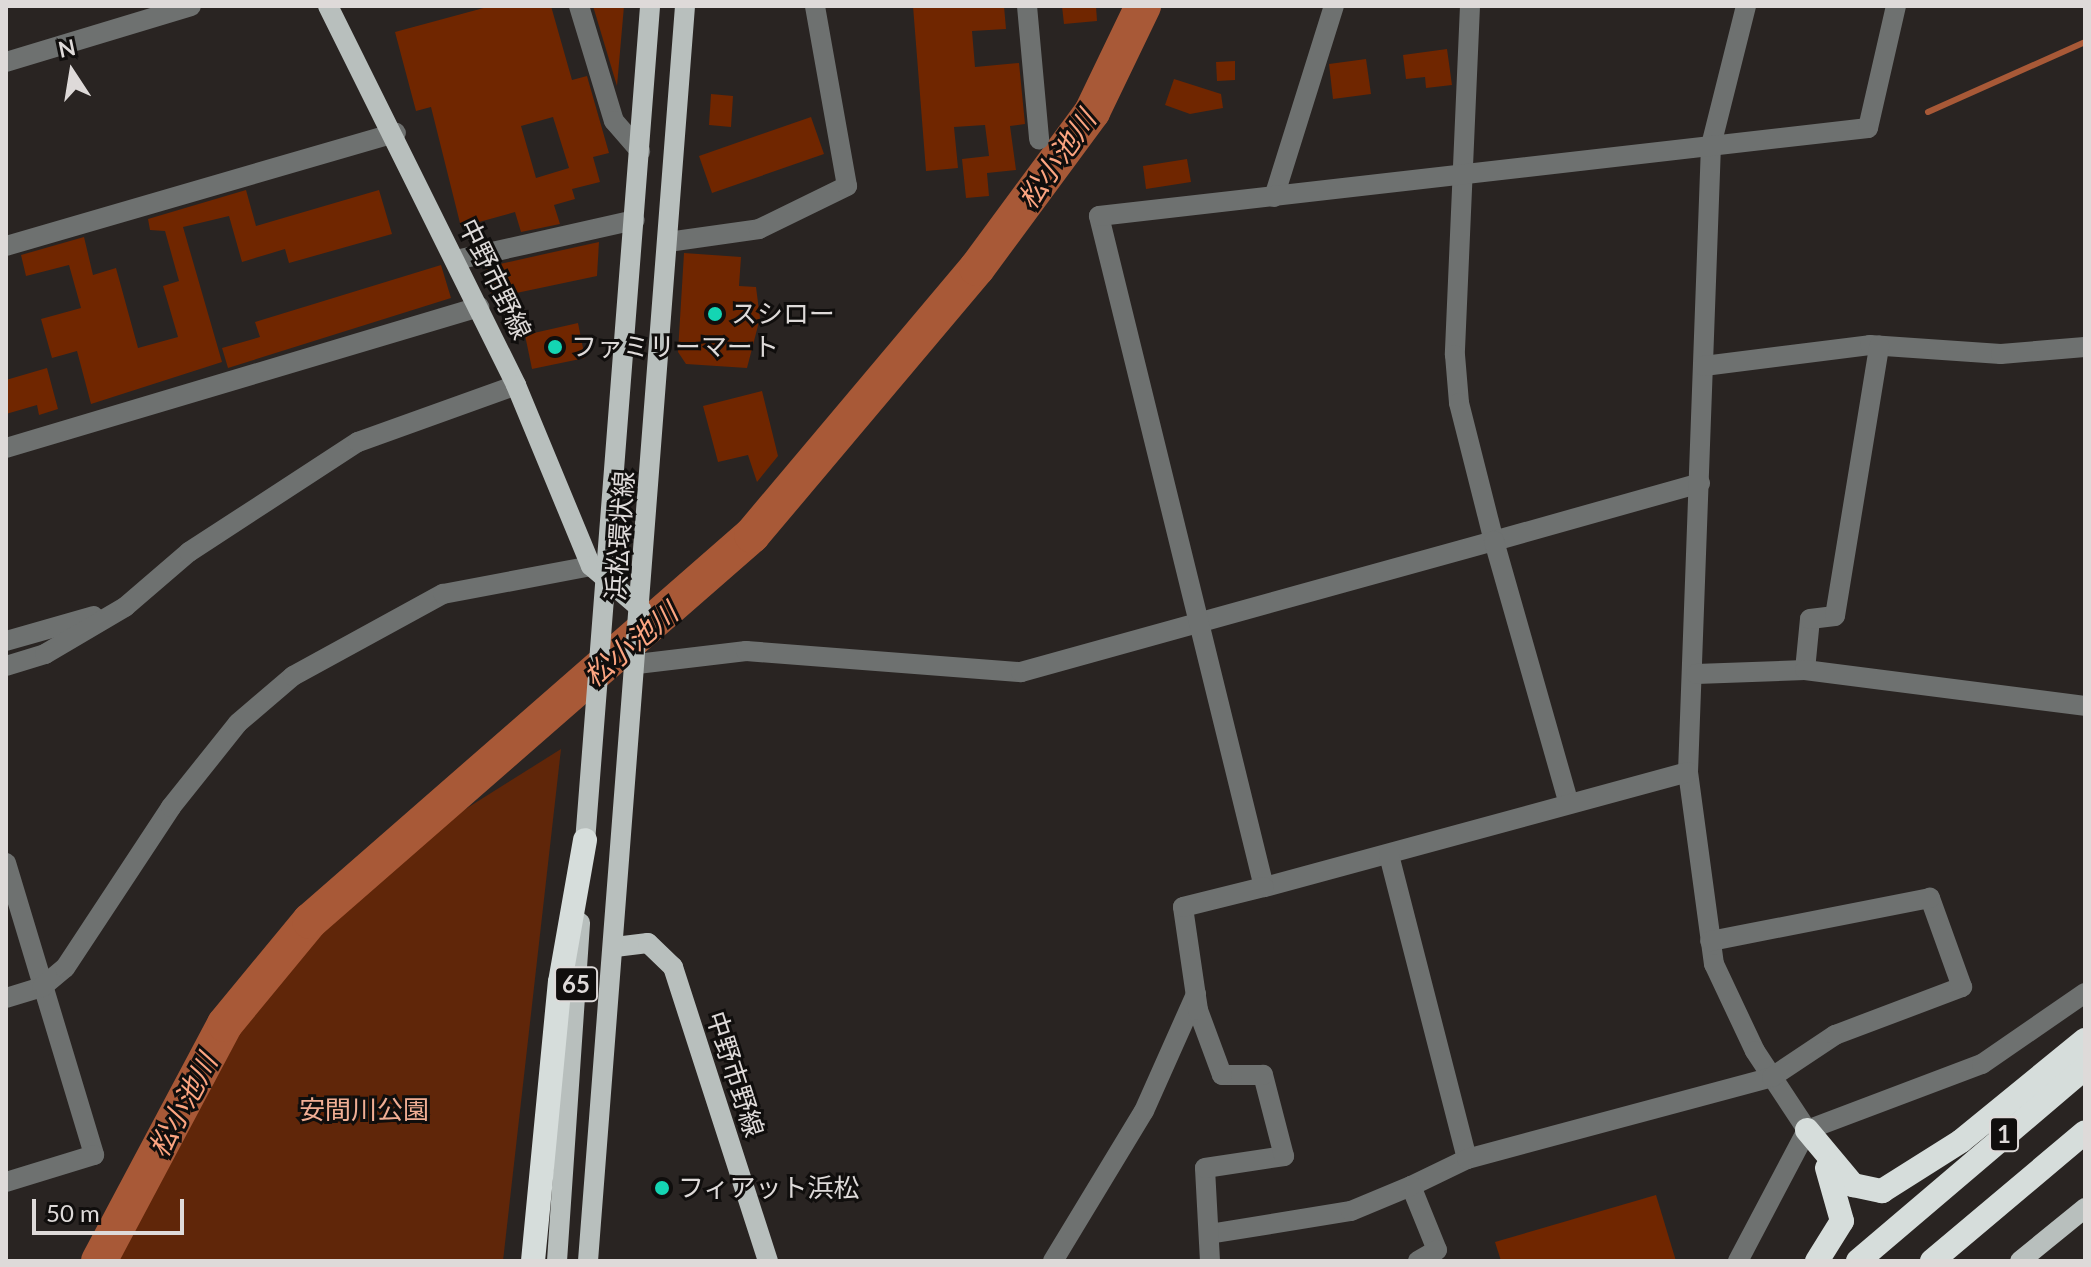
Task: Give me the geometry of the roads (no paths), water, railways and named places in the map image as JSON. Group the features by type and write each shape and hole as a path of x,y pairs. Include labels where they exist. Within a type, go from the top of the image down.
{"highway":[{"path":"533,1261 560,982 585,840"},
{"path":"1807,1130 1853,1185 1868,1192 1902,1182 2085,1040"},
{"name":"1","path":"1858,1261 2085,1068"},
{"path":"1807,1130 1843,1209 1838,1233 1817,1261"},
{"name":"1","path":"1932,1261 2085,1132"}],"main road":[{"name":"中野市野線","path":"328,6 396,133 516,385 591,566 607,586 641,609"},
{"name":"浜松環状線","path":"557,1261 585,840 650,6"},
{"name":"浜松環状線","path":"588,1261 615,947 685,6"},
{"name":"中野市野線","path":"615,947 648,943 661,951 684,1001 768,1261"},
{"name":"65","path":"595,1168 600,1261"},
{"path":"2020,1261 2085,1208"}],"street":[{"path":"6,62 191,6"},
{"path":"579,6 614,121 640,151"},
{"path":"668,242 759,229 847,186 815,6"},
{"path":"1027,6 1039,139"},
{"path":"1274,197 1334,6"},
{"path":"1470,6 1459,403 1494,541 1569,804"},
{"path":"1746,6 1711,145 1696,674 1688,772 1710,941 1729,1000 1772,1077 1807,1130"},
{"path":"1264,887 1196,625 1099,216 1463,177 1868,128 1896,6"},
{"path":"6,246 396,133"},
{"path":"456,260 635,220"},
{"path":"6,448 479,307"},
{"path":"1704,366 1879,346 2001,354 2085,347"},
{"path":"1805,670 1810,619 1835,616 1879,346"},
{"path":"6,666 45,654 125,607 189,552 358,442 516,385"},
{"path":"637,661 746,651 1021,672 1700,483"},
{"path":"6,998 42,987 65,968 171,807 228,735 293,676 443,594 591,566"},
{"path":"6,641 125,607"},
{"path":"1696,674 1805,670 2085,706"},
{"path":"1210,1261 1205,1168 1284,1156 1263,1075 1222,1075 1196,994 1183,907 1389,855 1688,772"},
{"path":"1389,855 1467,1159"},
{"path":"6,863 94,1155 6,1182"},
{"path":"1209,1234 1351,1211 1467,1159 1772,1077 1835,1035 1962,987 1930,898 1710,941"},
{"path":"1738,1261 1807,1130 1982,1064 2085,993"},
{"path":"1053,1261 1144,1111 1196,994"},
{"path":"1411,1186 1437,1250 1418,1261"}],"waterway":[{"name":"松小池川","path":"99,1261 225,1024 310,921 752,535 977,268 1092,112 1143,6"},
{"path":"1928,112 2085,42"}],"place":[{"name":"スシロー","path":"715,314"},
{"name":"ファミリーマート","path":"555,347"},
{"name":"フィアット浜松","path":"662,1188"}],"park label":[{"name":"安間川公園","path":"364,1110"}]}
